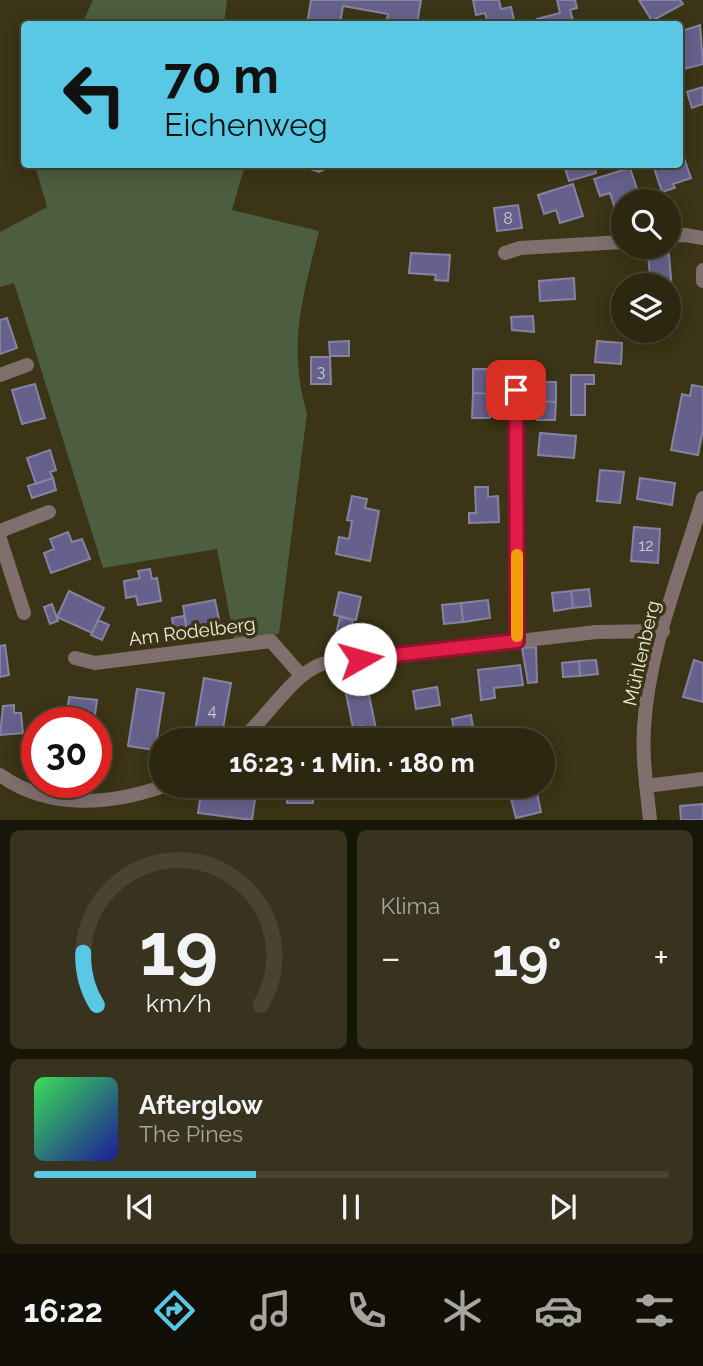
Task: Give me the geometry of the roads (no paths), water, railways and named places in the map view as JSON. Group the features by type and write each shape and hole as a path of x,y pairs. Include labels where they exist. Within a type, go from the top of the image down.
{"street":[{"path":"681,237 703,238"},
{"path":"505,253 520,248 611,243"},
{"path":"703,270 703,281"},
{"path":"0,375 27,365"},
{"path":"516,390 517,641"},
{"name":"Mühlenberg","path":"650,820 644,728 647,697 663,631 703,498"},
{"path":"0,531 49,512"},
{"path":"0,539 24,613"},
{"path":"253,728 279,703 300,674 322,664 596,632 663,631"},
{"name":"Am Rodelberg","path":"75,658 95,663 271,641 300,674"},
{"path":"0,775 33,793 61,800 129,797 149,791"},
{"path":"646,786 703,779"}]}
